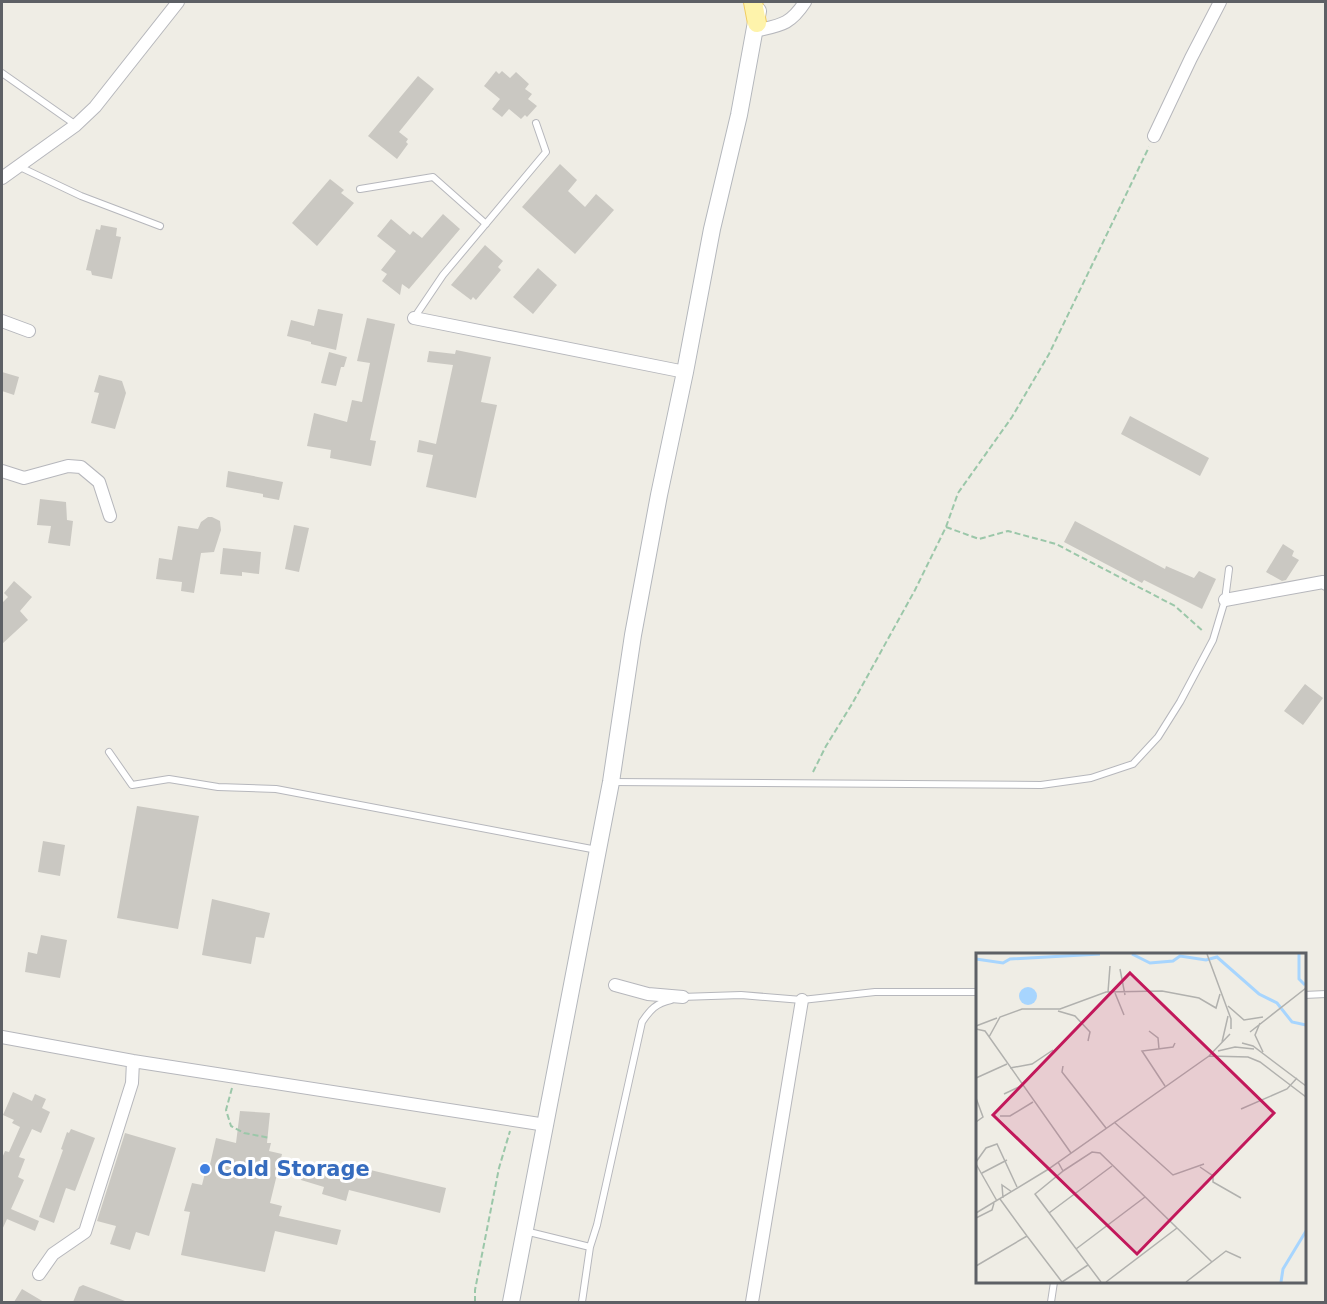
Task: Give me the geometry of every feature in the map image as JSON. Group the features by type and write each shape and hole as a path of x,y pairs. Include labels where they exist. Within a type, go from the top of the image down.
{"main road":[{"path":"753,2 756,27"},
{"path":"756,27 758,2"},
{"path":"511,1302 611,782 633,635 659,495 686,372 712,229 763,2"}],"street":[{"path":"2,178 76,125 95,107 178,2"},
{"path":"756,27 784,25 796,16 805,2"},
{"path":"1154,136 1220,2"},
{"path":"414,318 686,372"},
{"path":"2,321 29,331"},
{"path":"2,471 24,478 68,466 81,467 99,482 110,516"},
{"path":"1225,600 1323,582 1326,584"},
{"path":"615,985 648,994 683,997"},
{"path":"752,1302 802,1000"},
{"path":"2,1038 133,1061 546,1125"},
{"path":"39,1274 52,1254 85,1232 132,1083 133,1061"}],"lane":[{"path":"2,73 76,125"},
{"path":"414,318 443,275 546,152 536,123"},
{"path":"19,166 81,196 160,226"},
{"path":"360,189 433,177 486,224"},
{"path":"611,782 1041,785 1090,778 1133,764 1158,737 1180,702 1213,640 1225,600 1229,569"},
{"path":"110,753 132,785 169,778 218,787 276,789 597,850"},
{"path":"582,1302 590,1247 597,1226 642,1022 649,1010 661,1002 683,997 741,995 802,1000 875,992 976,992"},
{"path":"1306,995 1326,994"},
{"path":"524,1231 590,1247"},
{"path":"1050,1302 1054,1283"}],"path":[{"path":"808,783 826,746 915,590 946,527 958,493 1012,417 1049,354 1154,136"},
{"path":"946,527 979,539 1008,531 1056,544 1175,606 1213,640"},
{"path":"236,1077 226,1110 231,1126 243,1132 270,1138"},
{"path":"475,1302 475,1290 499,1168 504,1145 514,1120"}],"building":[{"path":"496,71 499,74 502,71 510,78 516,72 529,84 525,89 532,94 528,99 537,106 527,117 525,115 521,119 509,109 502,117 492,109 500,99 484,86"},
{"path":"418,76 434,89 399,132 408,139 406,142 408,144 397,159 368,136"},
{"path":"560,164 577,180 568,191 585,207 596,194 614,210 575,254 522,207"},
{"path":"330,179 344,190 341,193 354,203 317,246 292,223"},
{"path":"443,214 460,229 409,289 402,284 400,295 382,281 387,274 381,270 396,251 377,236 391,219 410,235 413,231 422,238"},
{"path":"101,225 117,228 116,236 121,237 112,279 92,275 91,271 86,270 96,229 100,230"},
{"path":"485,245 503,261 498,267 501,270 476,300 473,297 471,300 451,285"},
{"path":"538,268 557,285 533,314 513,297"},
{"path":"318,309 343,314 336,350 287,336 291,320 314,326"},
{"path":"367,318 395,324 370,440 376,441 371,466 330,458 331,450 307,446 314,413 347,422 352,400 362,402 370,363 357,361"},
{"path":"456,350 491,357 481,402 497,405 476,498 426,487 433,455 417,452 419,440 436,444 453,365 427,362 429,351 455,354"},
{"path":"329,352 347,357 344,367 341,367 336,386 321,383"},
{"path":"2,372 19,377 14,395 2,391"},
{"path":"99,375 122,381 126,393 115,429 91,423 99,393 94,392"},
{"path":"1130,416 1209,458 1200,476 1121,434"},
{"path":"228,471 283,482 279,500 263,497 263,494 226,487"},
{"path":"40,499 66,502 67,520 73,521 70,546 48,543 51,526 37,525"},
{"path":"208,517 220,521 221,530 214,552 201,553 194,593 181,591 182,582 156,579 159,558 172,560 178,526 198,529 201,522"},
{"path":"1075,521 1165,569 1166,566 1194,578 1199,571 1216,579 1202,609 1144,580 1142,583 1064,542"},
{"path":"294,525 309,528 299,572 285,569"},
{"path":"1283,544 1294,551 1292,556 1299,560 1286,580 1282,581 1266,572"},
{"path":"223,548 261,552 259,574 242,572 242,576 220,574"},
{"path":"14,581 32,597 20,611 28,620 2,644 2,603 8,597 4,593"},
{"path":"1305,684 1323,698 1303,725 1284,711"},
{"path":"137,806 199,816 178,929 117,918"},
{"path":"43,841 65,845 60,876 38,872"},
{"path":"212,899 270,913 264,938 256,937 251,964 202,955"},
{"path":"41,935 67,940 60,978 25,972 28,952 37,954"},
{"path":"13,1092 32,1101 35,1094 46,1099 42,1108 50,1112 41,1133 32,1129 19,1157 25,1159 18,1177 24,1180 11,1209 39,1221 35,1231 7,1219 2,1230 2,1158 5,1151 9,1152 20,1127 12,1123 14,1120 3,1115"},
{"path":"240,1111 270,1113 267,1143 271,1143 269,1151 282,1154 270,1203 282,1206 279,1216 341,1230 337,1245 275,1231 265,1272 181,1255 190,1212 184,1211 192,1183 202,1185 206,1169 209,1169 216,1138 236,1143"},
{"path":"71,1129 95,1138 75,1191 66,1188 54,1223 39,1217 63,1150 61,1149 67,1132 69,1133"},
{"path":"125,1133 176,1148 149,1236 136,1232 130,1250 110,1244 116,1226 97,1221"},
{"path":"306,1163 359,1179 362,1168 446,1188 440,1213 349,1190 346,1201 322,1194 324,1187 301,1180"},
{"path":"83,1285 125,1302 73,1302 79,1287"},
{"path":"22,1289 44,1302 14,1302"}],"place":[{"name":"Cold Storage","path":"205,1169"}]}
